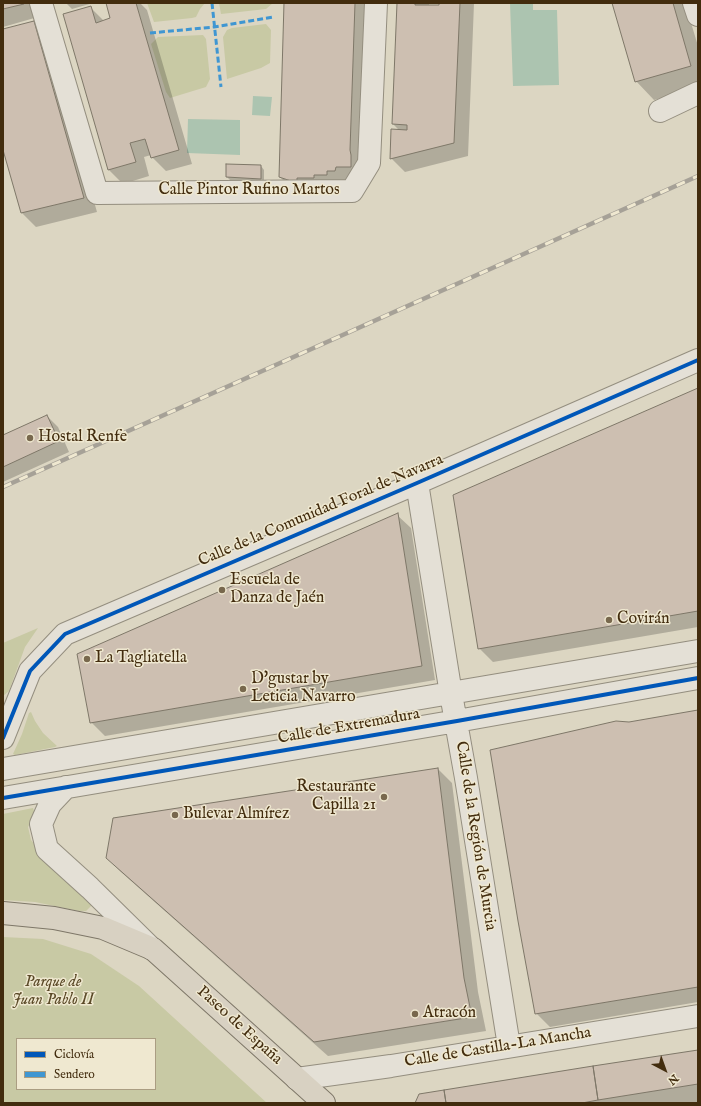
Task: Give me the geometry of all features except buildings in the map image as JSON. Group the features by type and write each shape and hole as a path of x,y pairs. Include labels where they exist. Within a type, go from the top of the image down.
{"main road":[{"name":"Paseo de España","path":"3,913 54,918 103,928 153,949 324,1103"}],"street":[{"name":"Calle Pintor Rufino Martos","path":"41,3 97,193 352,191 369,163 376,3"},
{"path":"694,3 698,16"},
{"path":"660,111 698,92"},
{"name":"Calle de la Comunidad Foral de Navarra","path":"3,738 30,671 65,634 417,483 698,360"},
{"name":"Calle de la Región de Murcia","path":"417,483 509,1046"},
{"name":"Calle de Extremadura","path":"3,769 698,651"},
{"name":"Calle de Extremadura","path":"3,798 457,721 698,678"},
{"name":"Paseo de España","path":"66,787 50,804 41,824 47,849 153,949"},
{"name":"Calle de Castilla-La Mancha","path":"297,1079 391,1066 698,1016"}],"green space":[{"path":"147,3 205,3 196,17 154,22"},
{"path":"219,3 273,3 266,9 221,14"},
{"path":"266,24 271,30 270,63 261,68 227,79 223,37 227,30 232,28"},
{"path":"203,35 206,39 210,79 206,87 170,98 166,92 151,44 158,37"},
{"path":"38,628 25,647 9,691 3,696 3,643"},
{"path":"31,712 43,733 57,746 15,755 13,754 29,713"},
{"path":"33,808 35,814 28,827 31,840 43,855 86,895 92,905 86,911 79,911 35,902 3,900 3,814"},
{"name":"Parque de Juan Pablo II","path":"3,937 43,939 91,954 139,986 267,1103 3,1103"}],"shaded area":[{"path":"510,3 533,3 533,10 557,10 559,85 513,86"},
{"path":"253,96 272,97 270,116 252,115"},
{"path":"188,119 240,120 240,155 187,153"}],"railway":[{"path":"3,487 698,176"}],"marked path":[{"path":"212,3 221,87"},
{"path":"150,33 214,27 273,17"}],"cycle path":[{"path":"3,738 30,671 65,634 417,483 698,360"},
{"path":"3,798 457,721 698,678"}],"place":[{"name":"Hostal Renfe","path":"30,438"},
{"name":"Escuela de Danza de Jaén","path":"222,590"},
{"name":"Covirán","path":"609,620"},
{"name":"La Tagliatella","path":"87,659"},
{"name":"D'gustar by Leticia Navarro","path":"243,689"},
{"name":"Restaurante Capilla 21","path":"384,797"},
{"name":"Bulevar Almírez","path":"175,815"},
{"name":"Atracón","path":"415,1014"}]}
